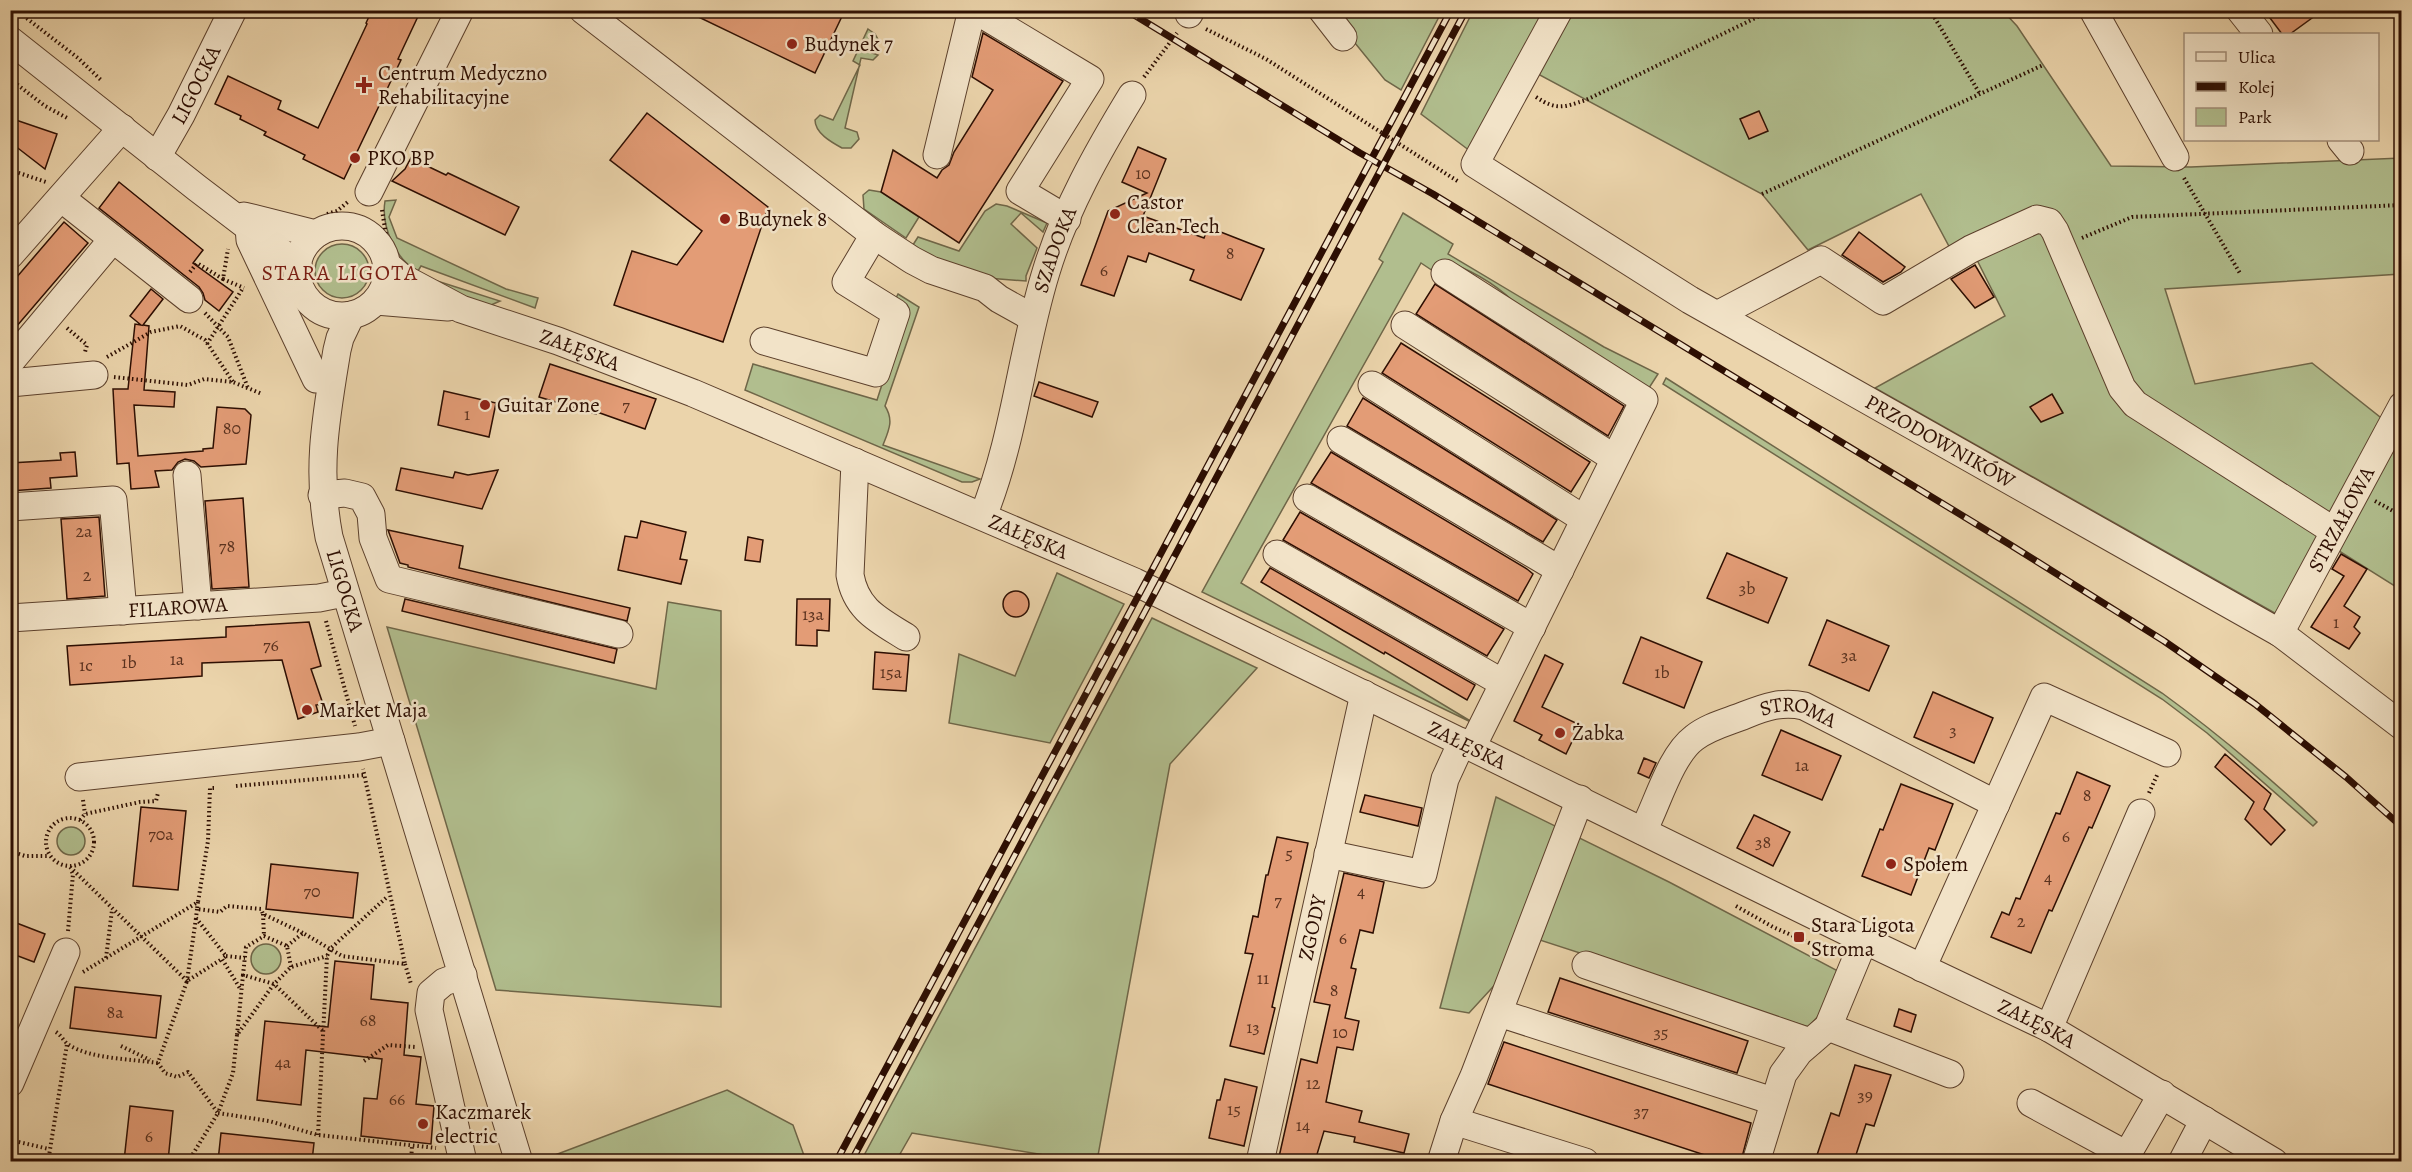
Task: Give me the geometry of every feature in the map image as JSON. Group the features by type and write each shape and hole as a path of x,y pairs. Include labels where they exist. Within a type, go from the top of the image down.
{"street":[{"name":"LIGOCKA","path":"157,157 181,116 210,52 233,10"},
{"path":"239,220 259,218 324,226 358,228 370,234 382,248 387,265 384,288 376,301 368,308 351,315 336,316 316,308 306,298 300,285 298,265 303,248 324,226 361,192 460,10"},
{"path":"583,10 874,235 931,270 985,288 999,299 1037,305"},
{"path":"937,155 974,10 1090,79 1020,191 1067,219"},
{"path":"1322,10 1343,37"},
{"path":"1468,174 1559,10"},
{"path":"2093,10 2175,157"},
{"path":"2240,10 2258,33"},
{"path":"10,40 298,265"},
{"name":"SZADOKA","path":"983,516 1007,444 1046,270 1092,160 1132,95"},
{"path":"10,255 122,128"},
{"name":"PRZODOWNIKÓW","path":"1468,174 2280,633 2402,726"},
{"path":"361,192 370,234"},
{"path":"61,198 189,299"},
{"path":"1717,315 1821,260 1883,301 1971,249 2037,219 2049,222 2062,246 2122,388 2135,404 2334,531"},
{"path":"239,220 316,379"},
{"path":"764,341 876,373 896,313 846,282 874,235"},
{"path":"10,362 113,238"},
{"name":"ZAŁĘSKA","path":"387,265 401,277 461,309 558,341 693,393 1135,582 1864,940 2049,1028 2274,1161"},
{"path":"1328,854 1424,874 1445,779 1503,683 1644,400 1445,273"},
{"name":"ZAŁĘSKA","path":"376,301 461,309"},
{"name":"LIGOCKA","path":"316,308 316,379 323,436 334,494 329,537 332,595 391,741 519,1161"},
{"name":"LIGOCKA","path":"323,436 337,350 351,315"},
{"path":"1405,325 1614,458"},
{"path":"10,383 94,375"},
{"path":"1372,386 1584,519"},
{"name":"STRZAŁOWA","path":"2280,633 2402,406"},
{"path":"1341,440 1560,570"},
{"path":"855,462 850,575 852,588 857,600 872,615 906,637"},
{"path":"187,475 198,606"},
{"path":"334,494 362,497 371,514 373,538 389,579 618,634"},
{"path":"1307,498 1532,627"},
{"path":"10,507 113,500 123,611"},
{"path":"1277,554 1503,683"},
{"name":"FILAROWA","path":"10,618 332,595"},
{"name":"ZGODY","path":"1260,1161 1364,694"},
{"path":"1922,968 2044,697 2167,753"},
{"name":"STROMA","path":"1642,831 1677,760 1690,741 1719,724 1774,705 1789,703 1804,706 1996,804"},
{"path":"79,777 359,747 391,741"},
{"path":"1441,1161 1454,1121 1499,1012 1580,799"},
{"path":"2049,1028 2141,813"},
{"path":"1756,1161 1783,1074 1799,1052 1819,1034 1864,940"},
{"path":"10,1083 63,959"},
{"path":"1586,965 1950,1074"},
{"path":"455,1154 429,1010 431,993 444,982 463,975"},
{"path":"1499,1012 1773,1101"},
{"path":"2031,1103 2127,1155 2162,1094"},
{"path":"2182,1161 2204,1120"},
{"path":"1454,1121 1585,1161"}],"path":[{"path":"16,10 78,58 109,87"},
{"path":"1518,85 1549,105 1562,108 1586,100 1772,10"},
{"path":"1930,10 1980,94"},
{"path":"1132,95 1188,15 1266,58 1403,148 1468,174"},
{"path":"1762,194 2043,65"},
{"path":"10,79 45,106"},
{"path":"2175,157 2177,166 2241,276"},
{"path":"324,226 337,211 361,192"},
{"path":"2062,246 2132,217 2402,205"},
{"path":"223,279 254,292"},
{"path":"207,344 243,288"},
{"path":"189,299 228,337 248,388"},
{"path":"233,382 207,344 180,326 151,332 108,355 94,375 188,385 204,379 233,382 262,394"},
{"path":"332,595 322,615 327,622 340,664 389,896 412,986"},
{"path":"2141,813 2167,753"},
{"path":"229,787 364,775"},
{"path":"156,1062 187,981 208,841 210,788"},
{"path":"199,789 219,788"},
{"path":"80,820 85,814 140,802 156,801 157,793 168,792"},
{"path":"49,856 46,836 50,828 63,819 80,820 92,831 94,847 85,861 70,867"},
{"path":"10,851 24,856 49,856 56,862 70,867 187,981"},
{"path":"70,867 73,874 63,959 80,974 198,902"},
{"path":"318,1136 327,956 331,948 389,896"},
{"path":"197,909 220,912 227,906 261,909 264,936"},
{"path":"106,958 112,909"},
{"path":"263,914 303,933 342,956 405,964"},
{"path":"196,918 224,957 241,990"},
{"path":"286,946 303,933"},
{"path":"264,936 286,946"},
{"path":"188,1161 218,1113 233,1073 246,947 264,936"},
{"path":"286,946 291,967"},
{"path":"237,1035 274,984 291,967 327,956"},
{"path":"187,981 224,957 245,958"},
{"path":"243,975 274,984 324,1032"},
{"path":"37,1021 63,1036 67,1044 48,1161"},
{"path":"67,1044 91,1053 156,1062"},
{"path":"121,1046 156,1062 165,1073 177,1077 188,1072 218,1113 269,1121 318,1136 412,1146 455,1154"},
{"path":"364,1061 388,1046 418,1047"},
{"path":"10,1140 49,1149"},
{"path":"411,1161 412,1146"}],"green space":[{"path":"1329,11 1442,11 1401,90 1385,80"},
{"path":"1473,11 1552,11 1474,154 1421,114"},
{"path":"1570,11 2003,11 2017,26 2111,166 2191,167 2401,158 2401,274 2165,289 2195,384 2312,363 2385,421 2280,616 1875,388 2005,316 1968,242 1951,250 1921,194 1808,250 1762,194 1536,73"},
{"path":"868,29 879,41 873,41 872,53 878,55 873,60 861,58 859,65 853,61"},
{"path":"859,67 845,128 857,132 859,139 851,148 842,148 821,133 815,120 820,115 833,120"},
{"path":"869,190 881,192 919,217 906,238 864,209 863,195"},
{"path":"396,200 389,217 397,238 506,289 538,298 535,308 421,266 418,271 410,266 391,241 385,221 385,201"},
{"path":"996,204 1007,206 1047,223 1043,232 1021,213 1011,224 1037,248 1026,281 987,278 911,248 918,237 959,251 985,211"},
{"path":"1403,213 1453,244 1448,254 1604,347 1658,374 1649,388 1520,308 1497,288 1470,271 1451,263 1433,271 1421,263 1241,583 1477,725 1202,592 1383,262 1379,259"},
{"path":"337,244 347,244 357,248 365,256 369,271 365,286 357,294 347,298 337,298 327,294 319,286 315,276 315,266 319,256 327,248"},
{"path":"434,280 500,301 489,306 430,283"},
{"path":"898,294 919,307 885,406 890,421 883,445 980,479 962,482 745,390 753,364 877,400 906,310 894,302"},
{"path":"1666,378 2162,693 2242,755 2317,822 2313,826 2207,733 2162,699 1663,384"},
{"path":"2401,428 2401,590 2339,551"},
{"path":"1057,573 1124,604 1050,743 949,723 959,654 1015,676"},
{"path":"668,602 721,611 721,1007 496,990 387,627 656,689"},
{"path":"1152,618 1257,668 1170,764 1097,1161 1080,1161 912,1133 896,1161 861,1161"},
{"path":"1496,797 1669,882 1838,971 1825,1009 1808,1027 1537,939 1469,1013 1440,1008"},
{"path":"71,827 81,831 85,841 81,851 71,855 61,851 57,841 61,831"},
{"path":"266,944 277,948 281,959 277,970 266,974 255,970 251,959 255,948"},
{"path":"727,1090 793,1125 806,1161 548,1161 547,1158"}],"building":[{"path":"372,10 421,10 398,59 401,60 344,179 303,159 305,155 264,135 266,132 240,119 241,116 215,104 228,76 281,101 278,109 318,128"},
{"name":"Budynek 7","path":"684,10 845,10 815,73"},
{"path":"2264,10 2323,10 2291,33 2281,33"},
{"path":"983,33 1063,81 959,243 881,192 893,150 937,178 949,165 954,152 993,90 972,77"},
{"path":"1759,111 1768,131 1749,139 1740,119"},
{"name":"Budynek 8","path":"647,113 768,207 723,342 614,305 632,251 677,265 702,231 610,160"},
{"path":"10,118 57,134 45,169 10,142"},
{"path":"1138,147 1166,159 1143,216 1204,238 1208,227 1264,249 1241,300 1190,280 1194,270 1149,253 1146,262 1128,256 1114,296 1081,285 1108,211 1147,193 1122,182"},
{"path":"412,156 425,165 446,175 448,173 519,207 505,235 392,181 405,169"},
{"path":"119,182 203,250 193,263 233,292 219,311 205,300 199,287 99,208"},
{"path":"64,222 88,243 10,334 10,285"},
{"path":"1859,232 1905,267 1901,272 1883,282 1842,255"},
{"path":"1975,265 1994,297 1975,308 1951,279"},
{"path":"1435,284 1624,406 1608,436 1416,314"},
{"path":"151,289 163,299 143,325 149,326 144,390 175,392 174,407 134,405 138,456 203,451 203,449 213,448 217,407 245,409 251,415 248,445 246,464 201,467 194,461 185,459 178,462 172,470 155,471 159,487 131,489 129,463 117,464 113,389 128,389 135,324 141,325 130,316"},
{"path":"1401,343 1590,462 1571,492 1382,373"},
{"path":"550,364 656,399 645,429 597,412 596,414 539,397"},
{"path":"1039,382 1098,402 1092,417 1034,396"},
{"path":"444,391 496,403 489,437 438,425"},
{"path":"2052,394 2063,413 2041,422 2030,407"},
{"path":"1363,398 1557,520 1543,542 1347,426"},
{"path":"75,452 77,476 50,478 51,488 10,491 10,463 61,460 60,453"},
{"path":"1331,452 1527,569 1533,574 1518,601 1311,483"},
{"path":"401,468 453,478 455,472 468,475 498,470 482,509 396,490"},
{"path":"243,498 249,587 212,589 205,501"},
{"path":"1300,512 1504,629 1487,656 1283,540"},
{"path":"99,517 105,596 67,599 61,519"},
{"path":"641,521 686,532 680,559 687,560 681,584 618,570 625,536 637,538"},
{"path":"388,530 463,546 459,568 630,608 627,621 408,567 400,563"},
{"path":"748,537 763,540 760,562 745,560"},
{"path":"1727,553 1787,578 1768,623 1707,598"},
{"path":"2341,554 2367,569 2344,606 2360,617 2354,627 2360,633 2349,649 2311,627 2344,576 2332,569"},
{"path":"1270,568 1475,685 1467,700 1261,582"},
{"path":"1016,591 1025,595 1029,604 1025,613 1016,617 1007,613 1003,604 1007,595"},
{"path":"405,599 617,649 614,663 402,611"},
{"path":"797,599 830,599 829,631 817,630 817,646 796,645"},
{"path":"1827,620 1889,646 1869,691 1809,665"},
{"path":"309,622 321,666 311,669 323,704 316,705 318,712 298,719 282,660 202,663 202,676 70,685 67,646 226,637 226,627"},
{"path":"1641,637 1702,662 1684,708 1623,683"},
{"path":"875,652 909,655 906,691 873,689"},
{"path":"1545,655 1563,664 1542,707 1580,725 1566,754 1539,740 1542,735 1514,721"},
{"path":"1933,692 1993,718 1974,763 1914,737"},
{"path":"1781,730 1841,756 1822,800 1762,775"},
{"path":"2225,754 2271,794 2264,809 2285,830 2271,845 2245,819 2254,802 2215,767"},
{"path":"1644,758 1656,763 1649,778 1638,773"},
{"path":"2077,772 2110,786 2052,911 2049,910 2031,953 1991,937 2002,912 2009,915 2016,898 2020,899 2056,813 2060,814"},
{"path":"1901,784 1953,804 1935,850 1929,848 1911,895 1862,876"},
{"path":"1365,795 1422,808 1418,826 1360,812"},
{"path":"141,807 186,811 178,890 133,886"},
{"path":"1754,815 1790,832 1773,866 1737,848"},
{"path":"1277,837 1308,843 1264,1054 1230,1046 1253,954 1245,953 1253,916 1258,917 1266,875 1268,875"},
{"path":"271,864 358,873 353,918 266,909"},
{"path":"1344,873 1384,882 1373,933 1360,930 1351,968 1356,969 1345,1018 1359,1021 1353,1050 1337,1047 1326,1102 1362,1111 1359,1122 1409,1134 1404,1153 1354,1142 1355,1137 1324,1131 1315,1161 1279,1157 1301,1059 1317,1063 1330,1005 1314,1002"},
{"path":"14,922 45,934 34,962 10,953 10,931"},
{"path":"335,961 374,965 371,999 408,1003 404,1055 421,1057 416,1104 434,1106 431,1144 361,1136 364,1098 377,1099 382,1059 306,1050 301,1105 257,1100 265,1021 328,1027"},
{"path":"1560,978 1748,1041 1737,1073 1548,1012"},
{"path":"75,987 161,996 156,1038 70,1028"},
{"path":"1899,1009 1916,1015 1911,1032 1894,1026"},
{"path":"1504,1042 1751,1123 1741,1161 1723,1161 1488,1084"},
{"path":"1855,1065 1891,1075 1874,1126 1866,1124 1854,1161 1815,1161 1831,1113 1839,1116"},
{"path":"1225,1079 1257,1087 1244,1146 1209,1138 1217,1100 1220,1100"},
{"path":"130,1106 173,1111 168,1161 124,1161"},
{"path":"221,1133 314,1143 312,1161 218,1161"}],"railway":[{"path":"1126,10 2009,544 2164,641 2255,704 2346,777 2402,827"},
{"path":"836,1162 1451,10"},
{"path":"851,1162 1466,10"}],"place":[{"name":"Budynek 7","path":"792,44"},
{"name":"Centrum Medyczno Rehabilitacyjne","path":"364,85"},
{"name":"PKO BP","path":"355,158"},
{"name":"Castor Clean Tech","path":"1115,214"},
{"name":"Budynek 8","path":"725,219"},
{"name":"Guitar Zone","path":"485,405"},
{"name":"Market Maja","path":"307,710"},
{"name":"Żabka","path":"1560,733"},
{"name":"Społem","path":"1891,864"},
{"name":"Stara Ligota Stroma","path":"1799,937"},
{"name":"Kaczmarek electric","path":"423,1124"}],"district":[{"name":"STARA LIGOTA","path":"340,272"}]}
